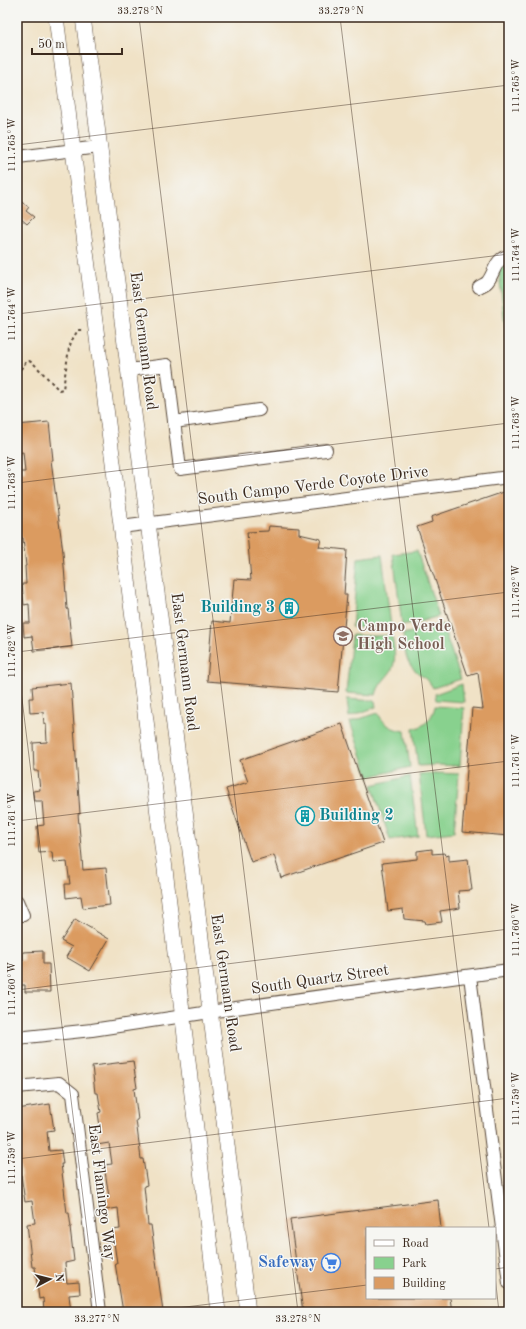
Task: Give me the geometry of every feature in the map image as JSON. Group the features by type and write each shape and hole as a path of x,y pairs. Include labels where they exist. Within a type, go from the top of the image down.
{"main road":[{"path":"56,17 218,1312"},
{"name":"East Germann Road","path":"83,17 211,1012 248,1312"}],"street":[{"path":"18,157 99,147"},
{"path":"479,287 487,282 498,262 509,256"},
{"path":"129,370 167,365 180,469 326,450"},
{"path":"174,422 259,410"},
{"name":"South Campo Verde Coyote Drive","path":"120,527 509,477"},
{"path":"17,901 23,915"},
{"name":"South Quartz Street","path":"17,1038 92,1030 509,970"},
{"path":"470,976 509,1283"},
{"name":"East Flamingo Way","path":"17,1087 59,1083 73,1094 100,1312"}],"path":[{"path":"17,374 26,362 29,361 33,363 60,390 63,389 69,348 72,340 78,330 96,328"}],"green space":[{"path":"509,254 509,358 497,256"},
{"path":"417,551 439,616 402,625 393,554"},
{"path":"382,555 391,626 371,628 352,627 358,558"},
{"path":"442,624 461,679 433,688 430,683 409,663 403,634"},
{"path":"352,635 392,635 395,655 394,665 392,670 379,686 376,695 346,693"},
{"path":"462,684 464,702 436,700 435,694"},
{"path":"347,699 375,701 376,707 349,717"},
{"path":"435,706 464,708 460,766 418,766 413,729 425,724 428,721"},
{"path":"378,713 389,726 405,731 410,767 369,777 350,722"},
{"path":"419,774 459,774 454,832 426,835"},
{"path":"410,776 418,836 390,840 372,785"}],"building":[{"path":"17,199 29,207 26,211 34,217 27,224 20,218 17,221"},
{"path":"49,422 53,460 51,460 63,552 67,609 72,647 34,651 32,636 24,637 23,623 30,623 29,604 24,605 22,584 26,584 26,566 23,538 21,538 17,510 17,472 25,472 23,452 17,453 17,425"},
{"path":"504,492 509,505 509,836 462,832 472,708 483,709 478,673 468,676 417,527 432,522 431,517"},
{"name":"Building 3","path":"269,526 299,528 299,534 321,539 319,547 347,550 344,595 347,595 338,692 207,681 212,621 230,623 234,579 251,580 247,532 268,531"},
{"path":"71,683 80,814 78,814 83,870 106,868 110,905 83,908 81,896 66,898 65,884 70,884 67,862 53,863 52,852 39,853 37,826 44,825 42,801 34,801 33,791 40,790 38,771 34,771 33,743 47,742 46,723 44,724 43,712 30,713 29,698 33,698 32,687"},
{"name":"Building 2","path":"342,724 383,843 281,878 274,855 251,862 226,789 248,782 240,760"},
{"path":"432,849 432,854 445,853 446,856 449,855 449,861 468,859 472,890 458,891 460,908 440,911 442,922 426,924 425,921 404,919 403,909 388,911 382,863 417,859 417,851"},
{"path":"75,919 109,939 90,971 66,957 72,947 61,941"},
{"path":"43,951 43,964 49,964 50,992 25,992 25,985 17,985 17,961 23,960 23,952"},
{"path":"133,1061 137,1088 134,1089 138,1120 136,1120 141,1159 143,1159 147,1185 144,1186 148,1225 151,1225 163,1312 123,1312 115,1263 117,1263 112,1230 120,1229 118,1208 106,1210 105,1197 109,1197 104,1165 112,1164 109,1143 97,1145 96,1133 101,1133 98,1113 101,1112 98,1093 95,1093 92,1066"},
{"path":"50,1104 54,1130 47,1131 49,1151 61,1150 63,1164 61,1164 67,1213 69,1213 71,1227 74,1261 65,1263 67,1283 79,1282 80,1294 69,1295 71,1312 44,1312 43,1298 39,1299 35,1267 32,1267 27,1224 35,1223 32,1201 25,1202 18,1154 17,1155 17,1109"},
{"name":"Safeway","path":"438,1200 441,1227 366,1227 366,1299 450,1299 452,1312 303,1312 290,1219"}],"place":[{"name":"Building 3","path":"289,608"},
{"name":"Campo Verde High School","path":"343,636"},
{"name":"Building 2","path":"305,816"},
{"name":"Safeway","path":"331,1263"}]}
